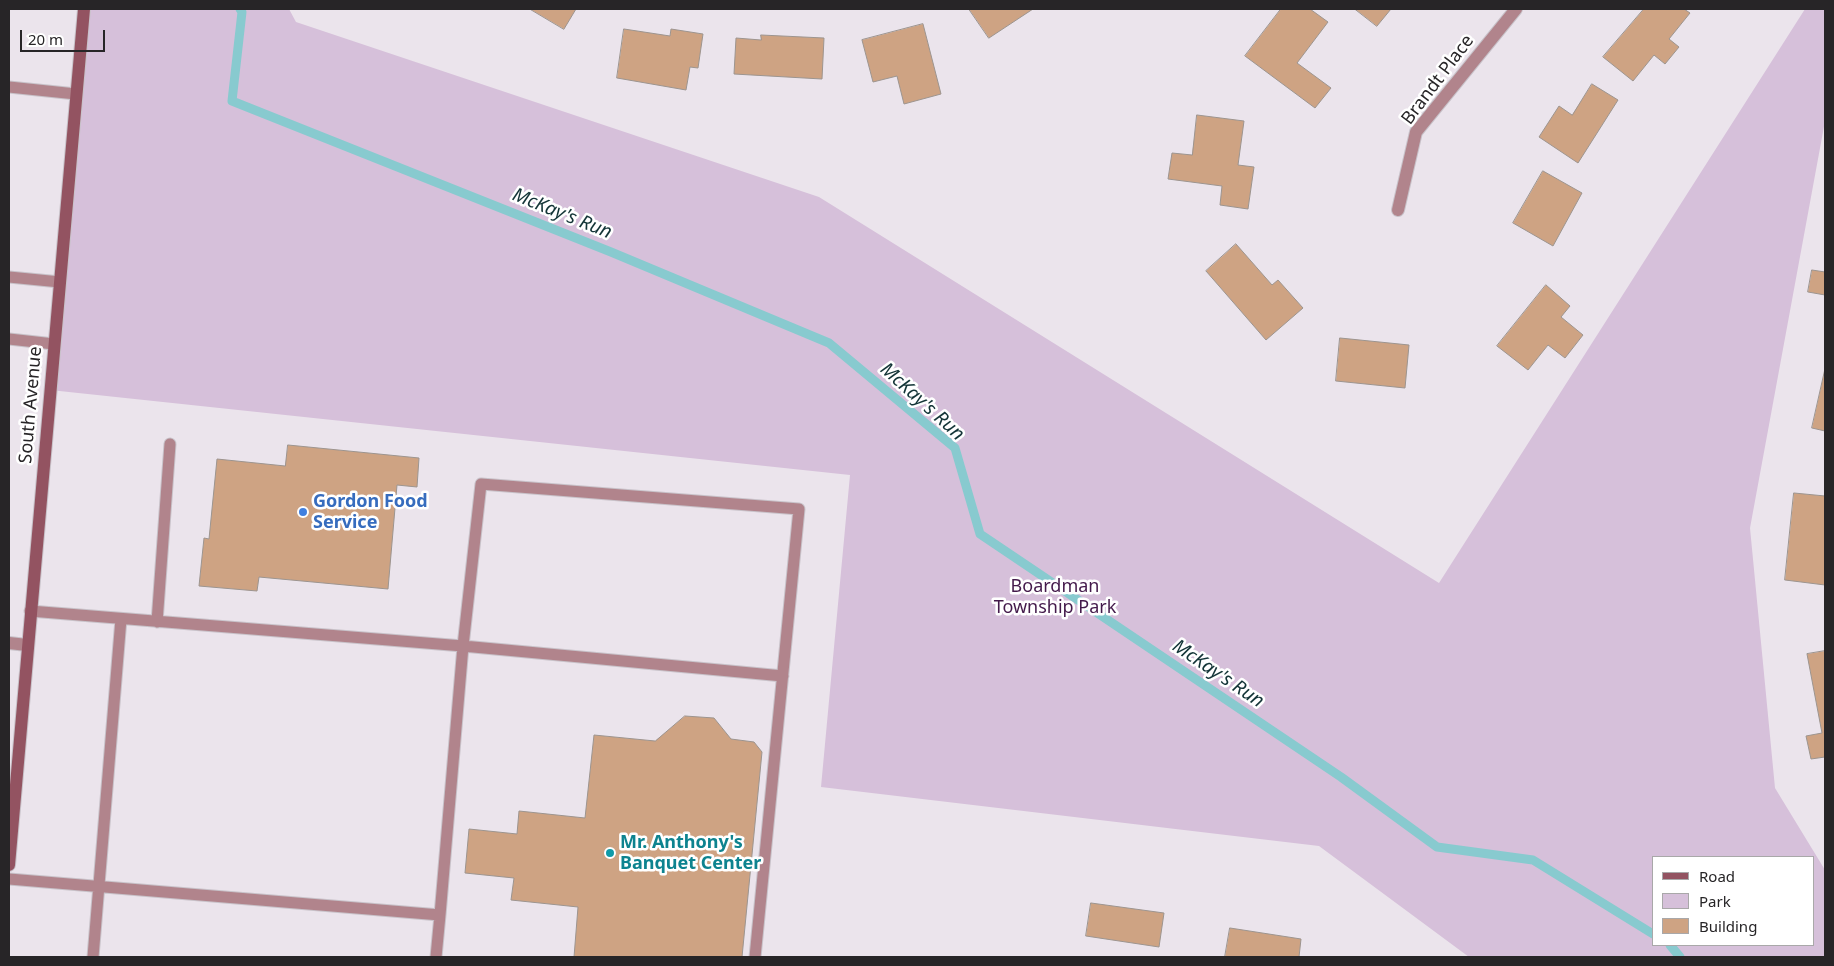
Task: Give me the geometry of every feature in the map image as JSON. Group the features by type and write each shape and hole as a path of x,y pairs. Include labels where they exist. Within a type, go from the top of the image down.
{"main road":[{"name":"South Avenue","path":"9,865 84,9"}],"street":[{"name":"Brandt Place","path":"1398,210 1416,132 1516,9"},
{"path":"9,643 27,644"}],"lane":[{"path":"9,87 76,94"},
{"path":"9,277 60,282"},
{"path":"9,339 54,344"},
{"path":"157,622 170,444"},
{"path":"436,957 463,646 481,484 799,509 755,957"},
{"path":"30,611 463,646 783,676"},
{"path":"93,957 121,619"},
{"path":"9,879 440,915"}],"green space":[{"name":"Boardman Township Park","path":"84,9 289,9 296,22 819,197 1439,583 1805,9 1825,9 1825,121 1750,528 1775,788 1825,870 1825,957 1469,957 1319,846 821,787 850,475 50,390"}],"building":[{"path":"530,9 576,9 564,29"},
{"path":"969,9 1033,9 989,38"},
{"path":"1281,9 1310,9 1328,22 1297,63 1331,88 1315,108 1245,56"},
{"path":"1355,9 1391,9 1377,26"},
{"path":"1644,9 1684,9 1690,13 1669,39 1679,47 1665,64 1654,55 1633,81 1603,57"},
{"path":"923,24 941,94 904,104 897,76 873,82 862,40"},
{"path":"624,29 670,36 671,29 703,34 698,68 690,67 686,90 617,78"},
{"path":"761,35 824,38 822,79 734,74 736,38 761,40"},
{"path":"1592,84 1618,100 1578,163 1539,137 1559,106 1572,115"},
{"path":"1197,115 1244,121 1238,165 1254,167 1248,209 1220,205 1222,186 1168,179 1172,153 1192,155"},
{"path":"1543,171 1582,193 1553,246 1513,223"},
{"path":"1236,244 1272,285 1278,280 1303,308 1266,340 1206,271"},
{"path":"1812,270 1825,272 1825,295 1808,292"},
{"path":"1546,285 1570,306 1561,317 1583,335 1565,358 1548,345 1528,370 1497,346"},
{"path":"1340,338 1409,345 1405,388 1336,381"},
{"path":"1825,369 1825,431 1812,428"},
{"name":"Gordon Food Service","path":"288,445 419,458 417,487 397,485 388,589 259,577 257,591 199,586 204,538 209,539 217,459 285,466"},
{"path":"1794,493 1825,496 1825,585 1785,580"},
{"path":"1825,651 1825,757 1811,759 1806,736 1822,733 1807,654"},
{"name":"Mr. Anthony's Banquet Center","path":"685,716 714,718 731,739 754,742 762,752 742,957 574,957 578,907 511,900 514,878 465,873 469,829 517,834 519,811 585,818 594,735 655,741"},
{"path":"1091,903 1164,913 1159,947 1086,936"},
{"path":"1230,928 1301,939 1299,957 1225,957"}],"waterway":[{"name":"McKay's Run","path":"240,9 242,12 232,101 611,252 829,343 955,448 980,534 1341,777 1437,847 1533,860 1652,933"},
{"name":"McKay's Run","path":"1671,946 1680,957"}],"place":[{"name":"Gordon Food Service","path":"303,512"},
{"name":"Mr. Anthony's Banquet Center","path":"610,853"}]}
